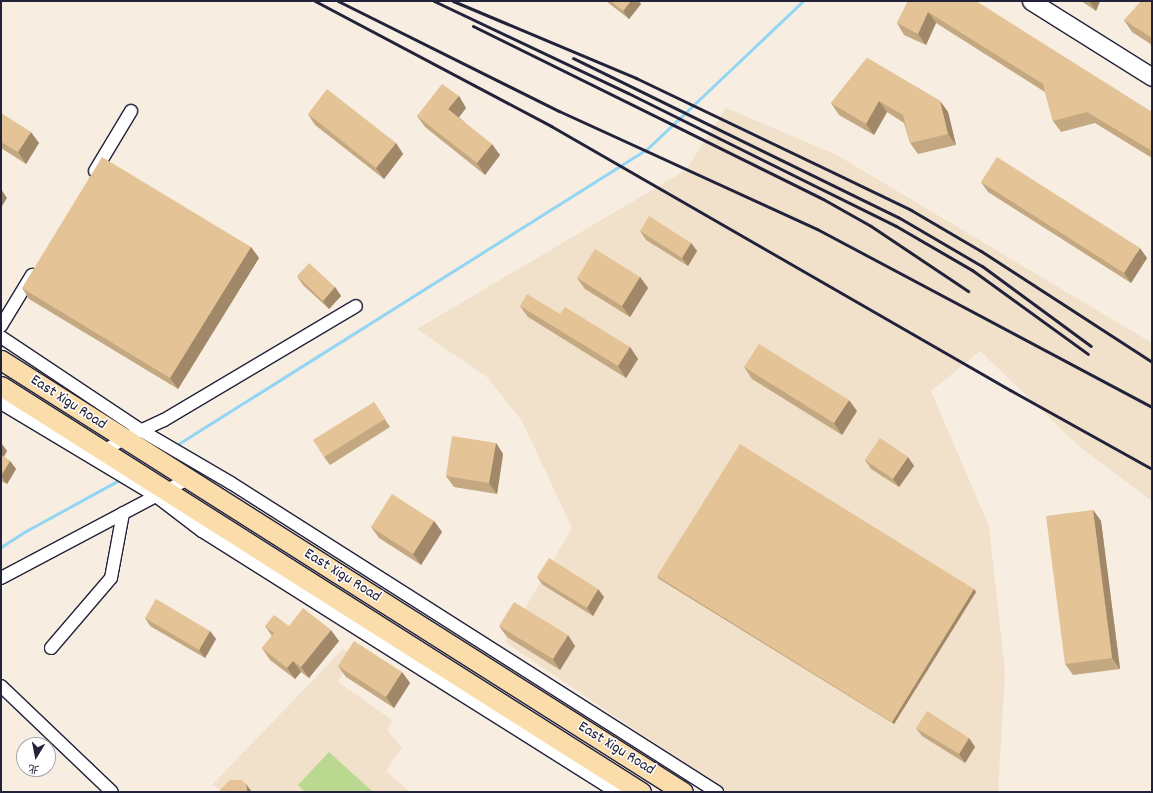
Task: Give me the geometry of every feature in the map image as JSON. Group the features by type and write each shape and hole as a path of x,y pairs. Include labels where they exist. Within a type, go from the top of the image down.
{"main road":[{"name":"East Xigu Road","path":"1,360 137,437 181,475 683,792"},
{"name":"East Xigu Road","path":"1,386 156,490 640,792"}],"street":[{"path":"1031,1 1152,77"},
{"path":"87,184 131,111"},
{"path":"1,326 39,263"},
{"path":"1,403 108,458 164,420 356,306"},
{"path":"1,337 137,437 190,459 717,792"},
{"path":"1,578 123,514 156,490 181,475"},
{"path":"156,490 202,531 617,792"},
{"path":"51,648 111,578 123,514"},
{"path":"1,686 112,792"}],"shaded area":[{"path":"726,108 835,154 1152,343 1152,501 1081,448 980,351 931,391 989,526 1005,672 998,792 727,792 505,642 572,528 522,421 487,377 417,329 686,170"},
{"path":"343,649 354,657 338,682 392,720 387,730 402,748 386,771 410,792 218,792 220,789 212,785"}],"green space":[{"path":"329,752 373,792 305,792 298,785"}],"building":[{"path":"611,1 631,1 623,11"},
{"path":"908,1 976,1 1152,112 1152,151 1087,112 1053,121 1043,84 928,12 918,34 897,23"},
{"path":"1141,1 1152,1 1152,38 1124,20"},
{"path":"867,58 940,101 948,134 910,143 903,115 879,101 866,124 831,103"},
{"path":"442,84 459,96 448,109 492,144 477,163 417,116"},
{"path":"327,89 396,143 376,168 308,114"},
{"path":"1,113 31,132 18,152 1,142"},
{"path":"102,157 251,247 170,378 22,288"},
{"path":"997,157 1140,248 1124,273 981,182"},
{"path":"649,216 691,243 682,258 640,231"},
{"path":"595,249 640,277 622,306 577,278"},
{"path":"309,263 335,287 323,301 297,276"},
{"path":"527,294 560,314 565,307 630,347 618,366 520,306"},
{"path":"759,344 849,400 834,423 744,367"},
{"path":"374,402 385,419 324,457 313,440"},
{"path":"452,436 496,443 489,483 446,476"},
{"path":"880,438 908,457 893,479 865,460"},
{"path":"740,444 974,589 892,722 657,576"},
{"path":"1,455 10,461 1,476"},
{"path":"392,494 434,521 413,554 371,527"},
{"path":"1093,510 1112,658 1065,664 1046,516"},
{"path":"549,558 598,589 587,608 537,577"},
{"path":"156,599 210,631 199,650 145,618"},
{"path":"514,602 568,635 553,659 499,626"},
{"path":"303,608 331,630 301,667 293,661 287,668 262,648 274,633 265,626 274,615 289,626"},
{"path":"354,641 402,672 386,697 338,666"},
{"path":"927,711 969,738 959,754 916,728"},
{"path":"230,780 241,780 246,784 247,792 218,792"}],"waterway":[{"path":"175,446 647,149 803,1"},
{"path":"1,547 26,531 121,479"}],"railway":[{"path":"315,1 551,126 1010,390 1152,469"},
{"path":"338,1 559,111 817,229 1152,407"},
{"path":"434,1 628,93 896,226 972,270 1088,354"},
{"path":"453,1 636,78 911,210 981,251 1152,362"},
{"path":"473,26 823,199 871,226 968,291"},
{"path":"573,58 898,217 982,266 1091,346"}]}
